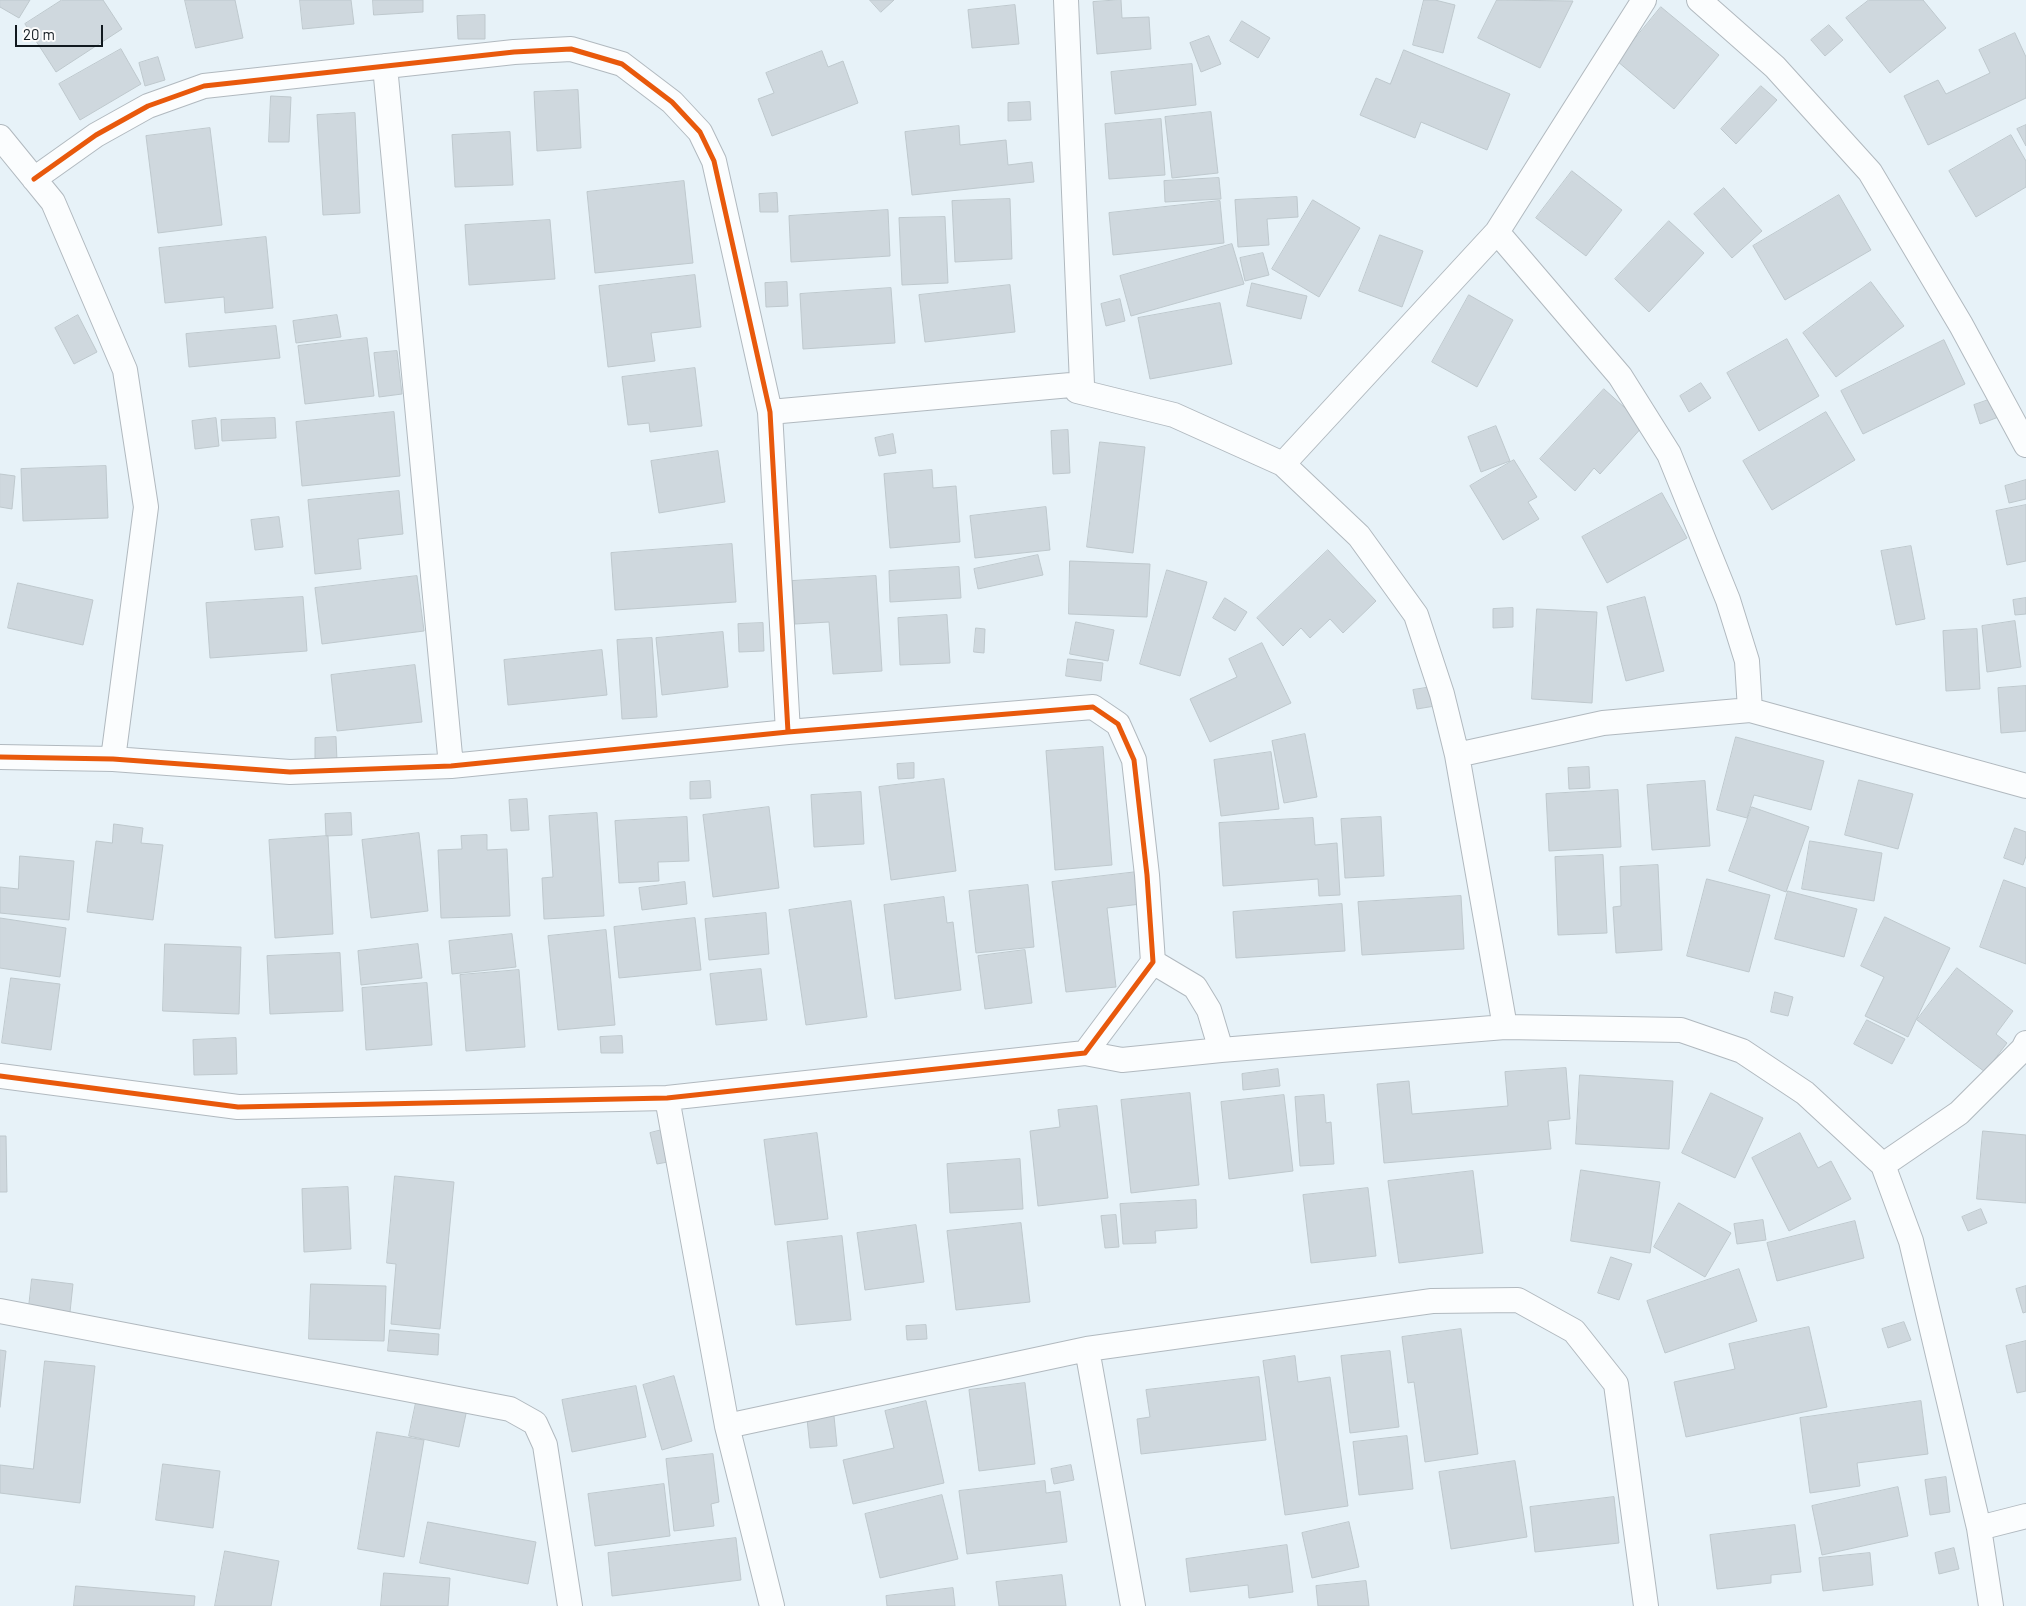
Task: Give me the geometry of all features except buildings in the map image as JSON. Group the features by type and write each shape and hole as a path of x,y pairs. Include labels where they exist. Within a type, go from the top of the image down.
{"street":[{"path":"1066,0 1082,384 1077,391 1174,414 1283,464 1358,536 1416,615 1442,694 1457,756 1505,1027"},
{"path":"1283,464 1497,232 1644,0"},
{"path":"1699,0 1775,67 1870,172 1961,325 2026,444"},
{"path":"34,179 96,135 148,106 204,86 514,52 571,49 622,64 672,102 700,132 714,161 770,412 788,732"},
{"path":"385,66 451,766"},
{"path":"0,137 52,202 125,370 146,507 113,759"},
{"path":"1497,232 1620,376 1669,454 1728,600 1747,661 1750,710"},
{"path":"770,412 1082,384"},
{"path":"0,757 113,759 290,772 451,766 788,732 1093,707 1118,724 1134,760 1153,962 1085,1053"},
{"path":"1457,756 1603,723 1750,710 2026,786"},
{"path":"1153,962 1195,987 1209,1010 1221,1050"},
{"path":"0,1076 238,1107 667,1098 1085,1053 1122,1060 1505,1027 1681,1030 1742,1051 1805,1093 1883,1165 1911,1241 1979,1528 1991,1606"},
{"path":"1883,1165 1960,1113 2023,1049 2026,1043"},
{"path":"667,1098 727,1426 772,1606"},
{"path":"727,1426 1087,1350 1432,1301 1518,1300 1574,1331 1616,1384 1646,1606"},
{"path":"0,1311 510,1409 535,1422 545,1445 570,1606"},
{"path":"1087,1350 1133,1606"},
{"path":"1979,1528 2026,1516"}],"cycle path":[{"path":"34,179 96,135 148,106 204,86 514,52 571,49 622,64 672,102 700,132 714,161 770,412 788,732"},
{"path":"0,757 113,759 290,772 451,766 788,732 1093,707 1118,724 1134,760 1147,875 1153,962 1085,1053 667,1098 238,1107 0,1076"}]}
